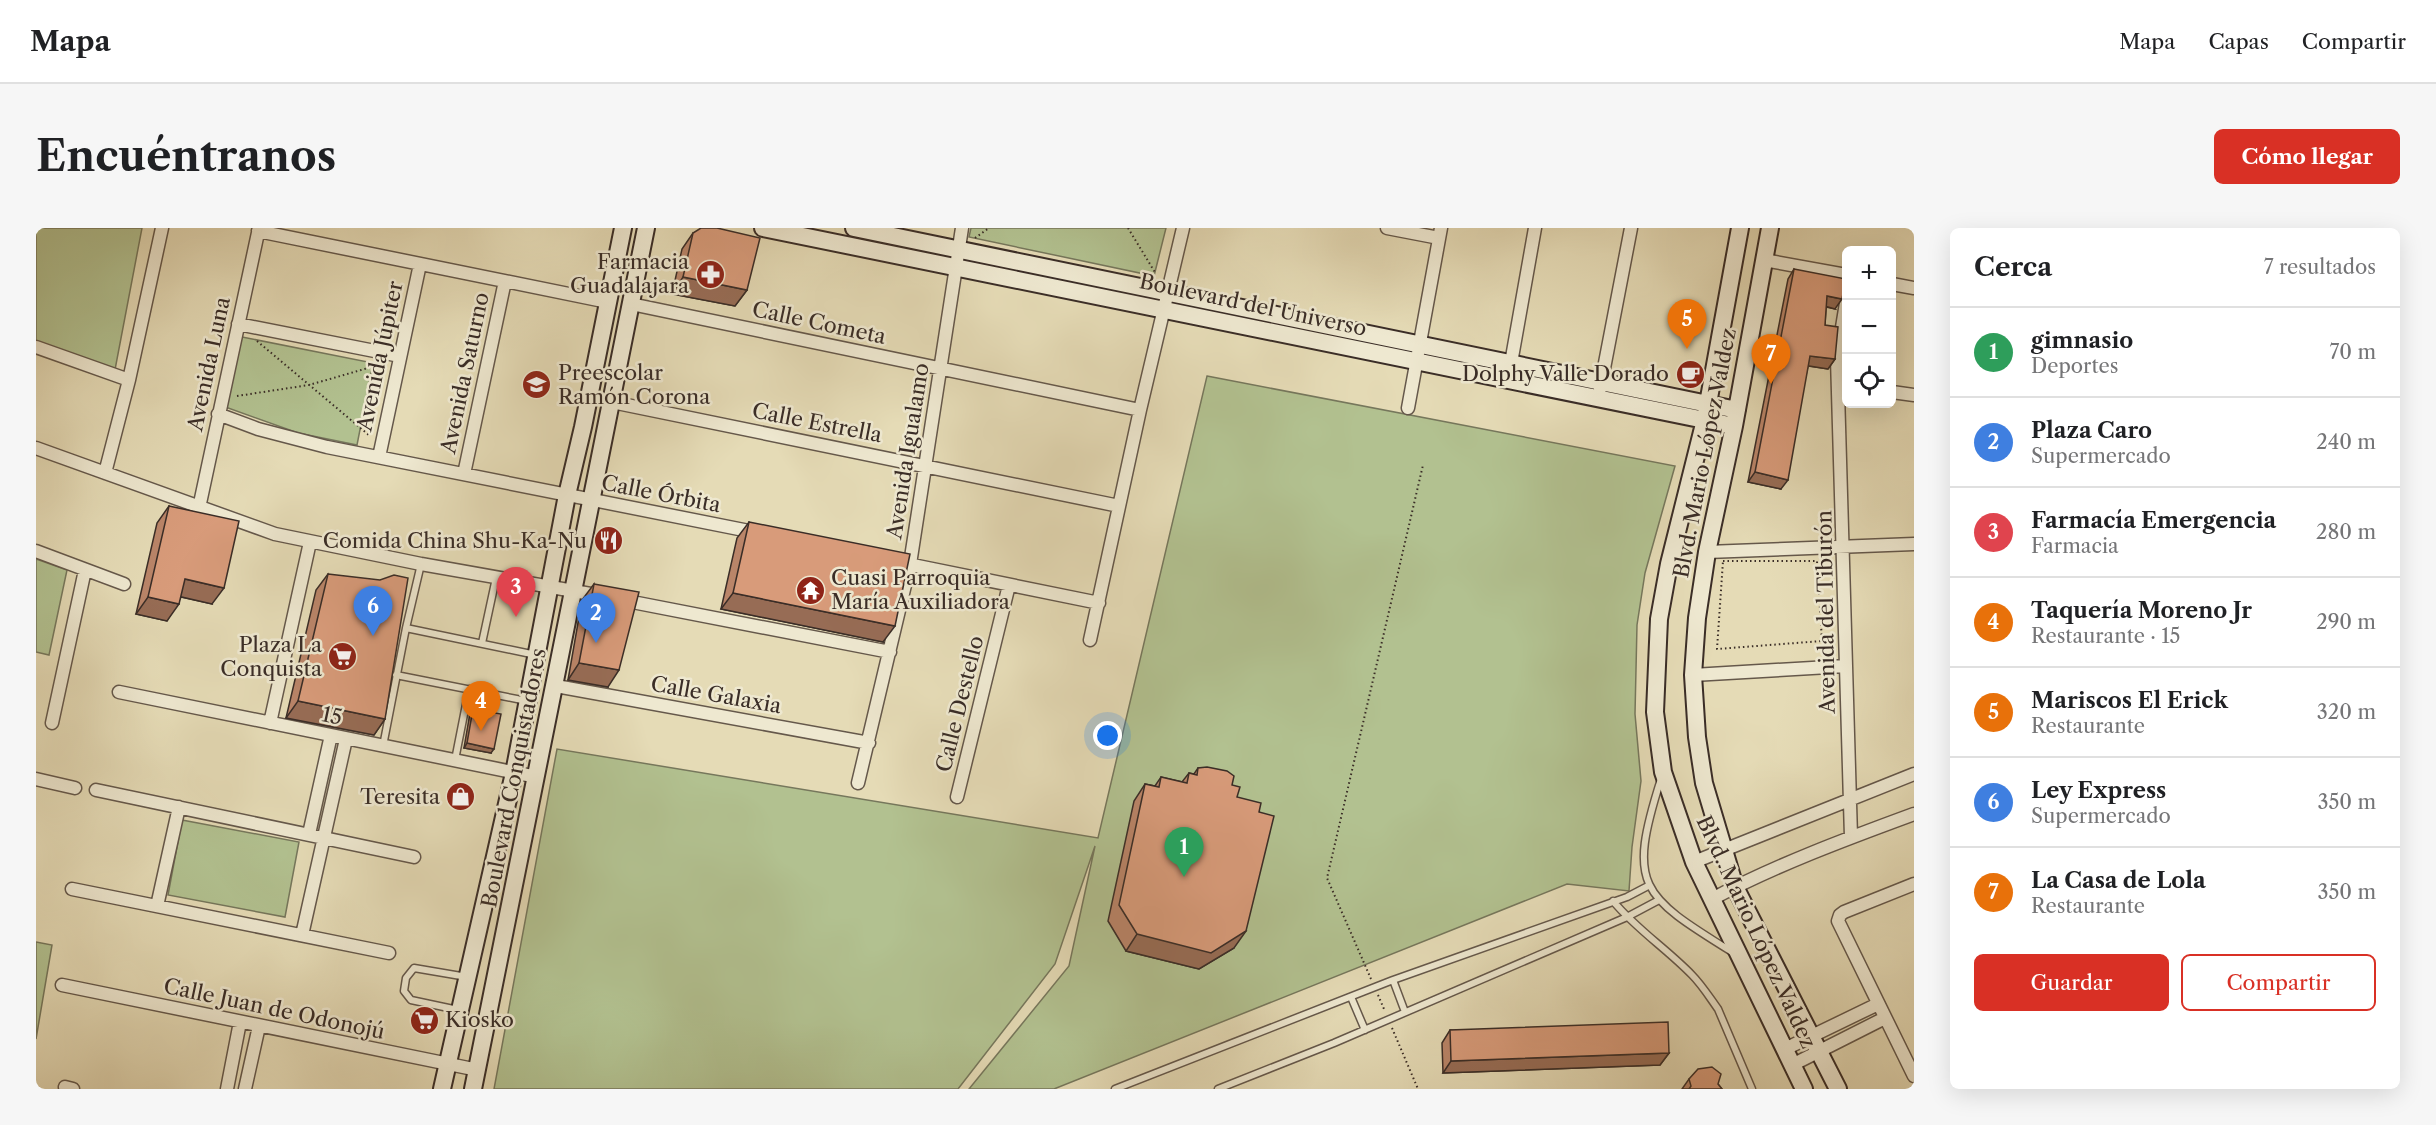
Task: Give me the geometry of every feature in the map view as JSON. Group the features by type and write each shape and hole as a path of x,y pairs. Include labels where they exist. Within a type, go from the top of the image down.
{"street":[{"path":"105,473 129,380 162,228"},
{"name":"Boulevard Conquistadores","path":"442,1089 514,773 567,495 623,228"},
{"name":"Boulevard Conquistadores","path":"473,1089 556,686 573,590 646,228"},
{"name":"Boulevard del Universo","path":"763,228 802,232 954,267 1600,399 1706,412"},
{"name":"Boulevard del Universo","path":"854,228 1600,381 1706,412 1735,418"},
{"name":"Avenida Igualamo","path":"858,783 910,564 941,368 954,267 962,228"},
{"path":"1090,640 1140,410 1183,228"},
{"path":"1387,228 1440,233 1408,408"},
{"path":"1511,363 1535,228"},
{"path":"1600,399 1600,381 1631,228"},
{"name":"Blvd. Mario López Valdez","path":"1740,228 1706,412 1676,532 1659,619 1656,712 1663,772 1694,862 1804,1089"},
{"name":"Blvd. Mario López Valdez","path":"1770,228 1735,418 1707,552 1697,618 1693,675 1696,738 1702,772 1735,887 1838,1089"},
{"path":"258,229 608,302"},
{"name":"Avenida Luna","path":"199,508 258,229"},
{"path":"1764,260 1842,274"},
{"name":"Avenida Júpiter","path":"380,451 420,264"},
{"name":"Avenida Saturno","path":"464,474 505,281"},
{"path":"1896,285 1914,288"},
{"name":"Calle Cometa","path":"631,304 1140,410"},
{"path":"238,325 400,357"},
{"name":"Avenida del Tiburón","path":"1842,327 1837,358 1842,381"},
{"path":"36,347 129,380"},
{"path":"1896,393 1914,395"},
{"name":"Calle Estrella","path":"612,402 925,464 1119,506"},
{"name":"Avenida del Tiburón","path":"1843,408 1843,545 1851,837"},
{"name":"Calle Órbita","path":"218,414 296,439 380,451 464,474 771,536"},
{"path":"36,448 274,534 421,564 573,590 890,652"},
{"path":"270,723 310,542"},
{"path":"1707,552 1914,544"},
{"path":"36,551 124,584"},
{"path":"875,557 1099,603"},
{"path":"52,723 85,570"},
{"name":"Calle Destello","path":"957,797 1009,585"},
{"path":"1693,675 1846,666"},
{"name":"Calle Galaxia","path":"556,686 869,743"},
{"name":"15","path":"119,692 537,777"},
{"path":"309,834 331,735"},
{"path":"302,935 346,739"},
{"path":"1694,862 1914,774"},
{"path":"36,779 75,788"},
{"path":"96,790 414,857"},
{"path":"157,906 179,807"},
{"path":"1712,899 1851,837 1914,813"},
{"path":"1914,884 1844,912 1838,917 1914,1076"},
{"path":"72,889 389,953"},
{"name":"Calle Juan de Odonojú","path":"62,985 478,1070"},
{"path":"1792,1065 1815,1043 1878,1004"},
{"path":"1785,1049 1815,1043 1885,1018"},
{"path":"227,1089 240,1022"},
{"path":"245,1089 259,1026"}],"lane":[{"path":"383,746 405,628 421,564"},
{"path":"482,643 496,577"},
{"path":"405,628 537,656"},
{"path":"396,675 528,701"},
{"path":"455,760 469,689"},
{"path":"1663,772 1647,822 1644,869 1648,886 1680,920 1742,959"},
{"path":"1114,1089 1374,987 1636,893 1648,886"},
{"path":"1218,1089 1365,1030 1627,917 1659,900"},
{"path":"1613,901 1627,917 1693,976 1711,1000 1728,1030 1752,1089"},
{"path":"460,1010 411,1000 404,991 406,978 414,968 467,977"},
{"path":"1393,980 1405,1012"},
{"path":"1351,997 1365,1030"}],"path":[{"path":"1128,228 1168,293"},
{"path":"238,325 380,451"},
{"path":"222,398 309,386 400,357"},
{"path":"1418,1089 1328,878 1424,465"},
{"path":"1723,561 1817,561 1822,641 1717,649 1723,561"}],"green space":[{"path":"36,228 142,228 114,375 36,344"},
{"path":"971,228 1166,228 1154,276 969,237"},
{"path":"232,335 373,363 357,445 298,433 217,404"},
{"path":"1207,376 1675,466 1645,573 1637,625 1635,714 1641,781 1629,891 1567,884 1054,1089 969,1089 1069,966 1095,846 1055,964 958,1089 494,1089 557,749 1098,838"},
{"path":"36,559 67,570 49,655 36,652"},
{"path":"182,820 299,842 285,917 168,895"},
{"path":"36,942 52,945 36,1039"}],"building":[{"path":"701,228 717,228 760,238 747,290 683,277 693,233"},
{"path":"1794,269 1842,278 1842,299 1827,296 1825,325 1838,327 1835,359 1810,356 1788,480 1755,472"},
{"path":"169,506 239,521 224,588 185,579 179,604 148,597"},
{"name":"Cuasi Parroquia María Auxiliadora","path":"749,522 910,554 895,626 733,593"},
{"name":"Plaza La Conquista","path":"328,574 380,580 394,575 408,578 385,719 298,701"},
{"path":"594,584 639,592 619,670 579,663"},
{"path":"473,709 501,714 494,749 467,743"},
{"path":"1207,767 1227,771 1234,776 1232,785 1240,787 1237,797 1261,803 1259,812 1274,816 1246,931 1211,953 1137,934 1119,905 1145,784 1159,787 1161,777 1187,783 1189,773 1197,775 1198,768"},
{"path":"1668,1022 1669,1053 1451,1061 1450,1030"},
{"path":"1712,1067 1721,1074 1718,1084 1722,1089 1689,1089 1691,1086 1689,1079 1698,1069"}],"place":[{"name":"Farmacia Guadalajara","path":"710,274"},
{"name":"Mariscos El Erick","path":"1687,349"},
{"name":"Dolphy Valle Dorado","path":"1690,374"},
{"name":"La Casa de Lola","path":"1771,384"},
{"name":"Preescolar Ramón Corona","path":"537,385"},
{"name":"Comida China Shu-Ka-Nu","path":"608,541"},
{"name":"Cuasi Parroquia María Auxiliadora","path":"810,590"},
{"name":"Farmacía Emergencia","path":"516,617"},
{"name":"Ley Express","path":"373,636"},
{"name":"Plaza Caro","path":"596,643"},
{"name":"Plaza La Conquista","path":"343,657"},
{"name":"Taquería Moreno Jr","path":"481,731"},
{"name":"Teresita","path":"461,797"},
{"name":"gimnasio","path":"1184,877"},
{"name":"Kiosko","path":"424,1020"}]}
